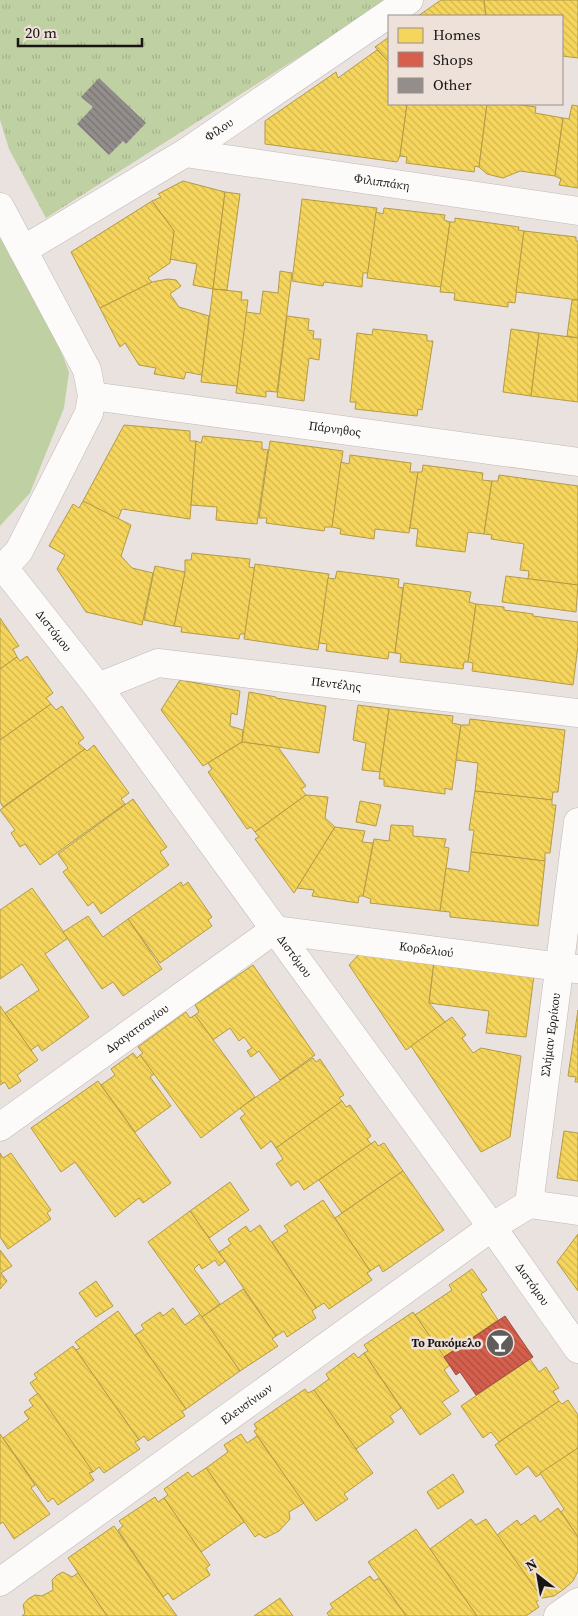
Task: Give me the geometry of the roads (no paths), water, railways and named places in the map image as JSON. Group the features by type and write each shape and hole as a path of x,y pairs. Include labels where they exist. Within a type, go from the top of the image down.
{"street":[{"name":"Φίλου","path":"23,250 185,153 409,0"},
{"name":"Φιλιππάκη","path":"185,153 578,211"},
{"path":"0,207 87,370 92,396 89,413 19,551 2,570"},
{"name":"Πάρνηθος","path":"92,396 578,462"},
{"name":"Διστόμου","path":"2,570 98,687 492,1227 578,1349"},
{"name":"Πεντέλης","path":"98,687 158,663 578,713"},
{"name":"Σλήμαν Ερρίκου","path":"529,1204 569,968 578,822"},
{"name":"Κορδελιού","path":"274,930 569,968"},
{"name":"Δραγατσανίου","path":"0,1127 274,930"},
{"path":"492,1227 529,1204 578,1212"},
{"name":"Ελευσίνιων","path":"0,1582 492,1227"},
{"path":"558,1616 578,1602"}],"place":[{"name":"Το Ρακόμελο","path":"500,1343"}]}
